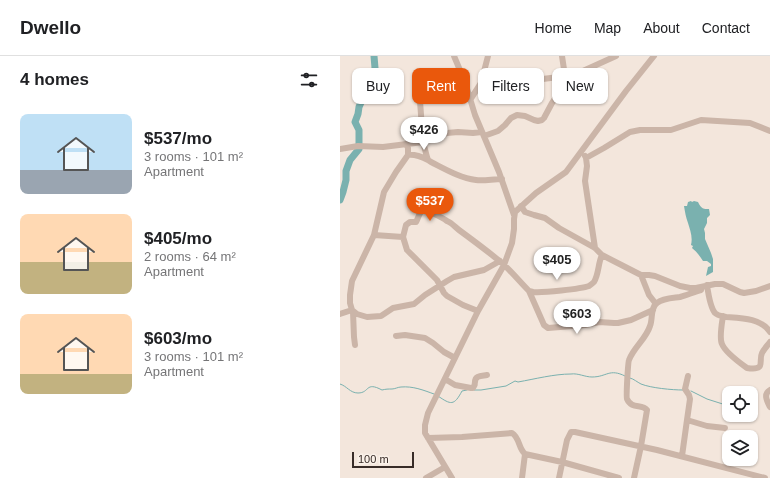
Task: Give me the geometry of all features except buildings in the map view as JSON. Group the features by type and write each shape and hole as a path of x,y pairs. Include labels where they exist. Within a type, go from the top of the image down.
{"street":[{"path":"454,56 459,68"},
{"path":"485,68 488,56"},
{"path":"562,56 564,68"},
{"path":"589,68 616,56"},
{"path":"514,215 521,206 536,193 566,172 654,56"},
{"path":"452,478 424,429 426,418 512,243 514,215 502,179 470,100 478,88"},
{"path":"340,149 383,147 423,142 447,133 458,132 483,134 498,131 506,125 511,118 517,115 525,116 534,120 542,120 552,103"},
{"path":"420,104 423,121 423,142 428,160"},
{"path":"586,158 630,132 640,130 671,130 701,120 750,123 770,131"},
{"path":"355,345 350,303 352,281 374,235 384,192 408,155 408,148 406,144"},
{"path":"581,152 586,158 587,166 585,181 595,248"},
{"path":"408,155 421,157 467,178 477,180 502,179"},
{"path":"521,206 525,212 545,218 559,228 595,248 602,254 641,276 655,276 680,286 690,288 723,284 744,293 756,292 770,286"},
{"path":"478,311 447,296 437,280 406,250 403,237 406,225 410,222 416,222 420,213 424,211 447,220 502,263 529,291 544,325 548,328 585,325 599,322 618,323 631,320 652,310"},
{"path":"374,235 403,237"},
{"path":"529,291 537,292 585,287 591,285 595,280 602,254"},
{"path":"340,314 352,311 367,317 381,316 393,308 414,304 439,285 454,278 484,270 502,263"},
{"path":"641,276 649,296 656,304"},
{"path":"634,478 647,410 644,407 633,406 626,397 628,366 630,359 650,326 652,310 656,304 666,299 702,290 707,285"},
{"path":"707,285 712,308 716,314 759,322 766,326 770,332"},
{"path":"723,316 721,330 722,344 732,356 747,368 750,369 760,366 762,354 770,342"},
{"path":"396,336 425,338 455,358"},
{"path":"445,379 455,385 473,388 475,385 475,378 477,376 487,375"},
{"path":"682,456 690,399 686,390 688,376"},
{"path":"770,390 766,393 770,407"},
{"path":"687,420 707,426 725,428"},
{"path":"428,438 462,437 508,432 515,435 522,452 525,454 562,462 598,475 619,478"},
{"path":"559,478 567,440 573,432 580,432 766,478"},
{"path":"522,478 525,454"},
{"path":"426,478 445,467"}],"water":[{"path":"688,202 698,202 703,208 709,209 710,215 707,218 707,223 704,229 705,239 713,259 713,272 706,276 708,267 711,266 711,264 707,261 703,261 691,245 692,239 684,206 687,206"}],"waterway":[{"path":"340,200 346,180 346,171 350,160 359,149 359,130 355,122 359,107 375,68 374,56"},
{"path":"474,390 506,386 515,381 518,382 558,375 574,374 597,377 615,373 625,376"},
{"path":"630,378 650,387 683,390"},
{"path":"340,384 353,392 358,393 362,393 370,387 382,390 410,387 434,394"},
{"path":"438,396 446,401 454,402 462,391 467,390"},
{"path":"691,391 707,399 722,404"}]}
